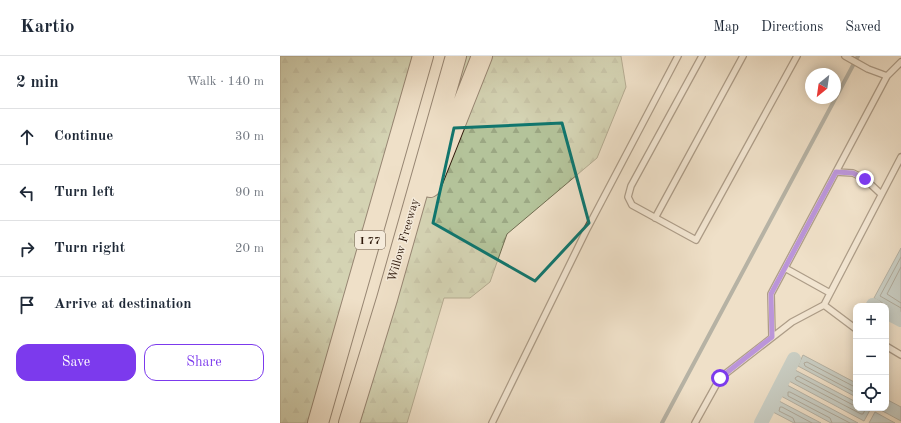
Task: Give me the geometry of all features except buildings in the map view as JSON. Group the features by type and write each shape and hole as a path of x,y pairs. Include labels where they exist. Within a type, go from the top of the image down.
{"highway":[{"name":"I 77","path":"318,423 422,56"},
{"name":"Willow Freeway","path":"349,423 456,56"},
{"path":"386,299 482,56"}],"lane":[{"path":"492,423 586,231 678,56"},
{"path":"702,56 631,186 628,197 632,206 696,240 797,56"},
{"path":"655,218 743,56"},
{"path":"846,57 868,69 887,76"},
{"path":"772,337 771,294 887,76 901,62"},
{"path":"695,423 720,378 792,322 824,305 901,157"},
{"path":"836,172 853,173 865,179 881,194"},
{"path":"785,268 830,293"},
{"path":"824,305 853,327"},
{"path":"889,348 901,355"}],"highlighted area":[{"path":"562,123 589,223 535,281 433,223 454,128"}],"green space":[{"path":"280,56 423,56 318,423 280,423"},
{"path":"456,56 621,56 626,87 597,158 507,234 490,282 470,298 444,298 407,423 349,423"}],"water":[{"path":"901,248 901,312 900,313 889,307 889,303 883,303 874,298"},
{"path":"803,355 853,381 853,395 798,366"},
{"path":"795,370 853,400 853,411 869,411 864,421 789,381"},
{"path":"787,385 858,423 831,423 781,396"},
{"path":"779,401 821,423 794,423 773,412"},
{"path":"889,401 901,407 901,421 883,411 889,411"},
{"path":"875,412 895,423 869,423"}],"waterway":[{"path":"662,423 858,56"},
{"path":"889,314 901,320"},
{"path":"761,423 794,359"}],"route":[{"path":"720,378 772,337 771,294 836,172 853,173 865,179"}]}
